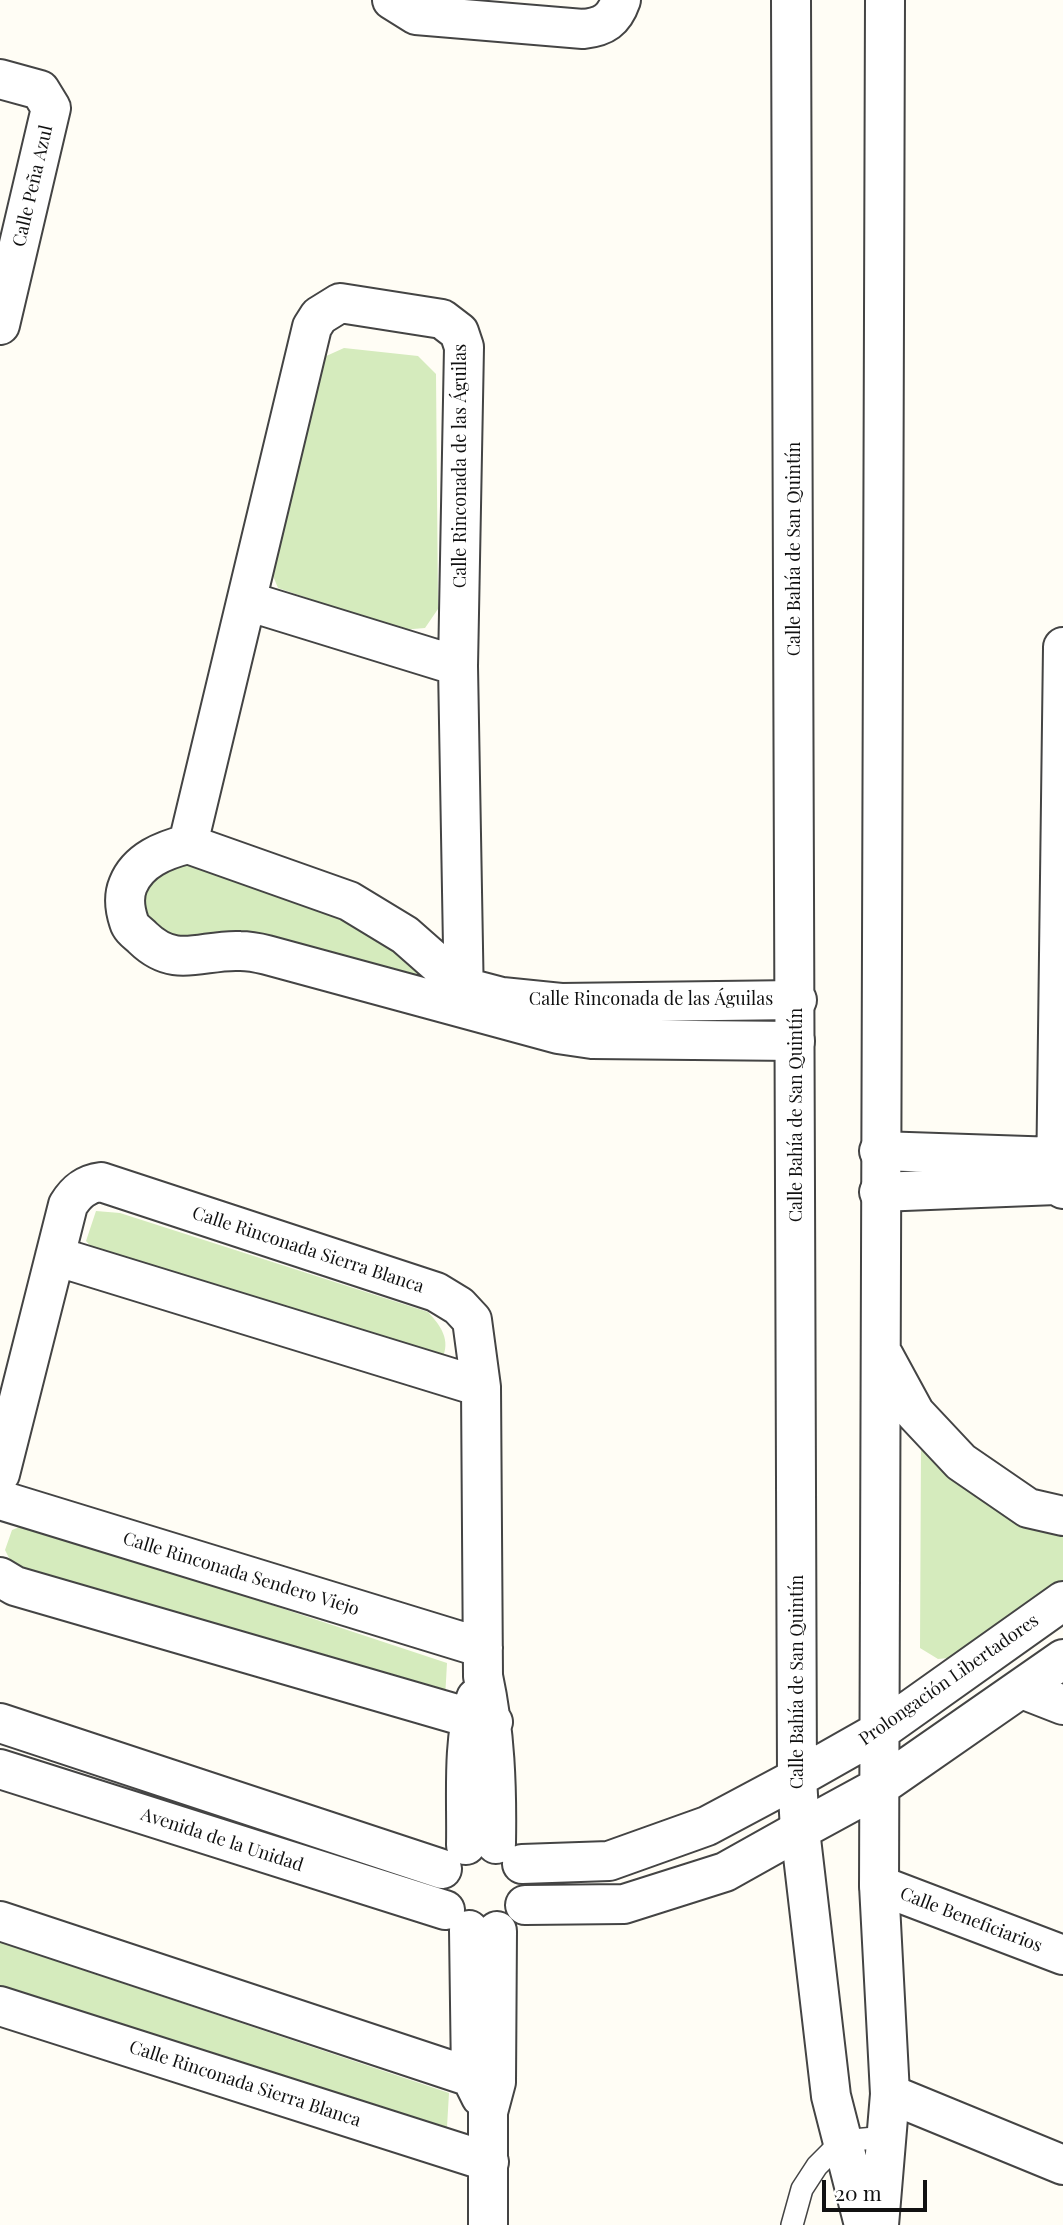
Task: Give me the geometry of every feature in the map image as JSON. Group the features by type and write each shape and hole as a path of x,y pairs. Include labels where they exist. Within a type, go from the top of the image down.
{"street":[{"path":"392,0 416,15 583,29 598,27 611,20 621,0"},
{"name":"Calle Bahía de San Quintín","path":"791,0 797,1000 797,1778 800,1830 831,2096 864,2225"},
{"path":"879,2225 890,2094 879,1885 879,1192 885,0"},
{"name":"Calle Peña Azul","path":"0,79 40,90 51,108 0,325"},
{"name":"Calle Rinconada de las Águilas","path":"188,844 312,327 319,316 340,303 442,319 459,332 464,347 458,666 464,999"},
{"path":"247,601 458,666"},
{"path":"1059,1177 1063,647"},
{"name":"Calle Rinconada de las Águilas","path":"464,999 405,935 349,901 188,844 167,849 146,862 132,876 125,891 125,909 130,927 155,950 196,957 240,951 267,955 464,999 526,1027 592,1039 795,1041"},
{"name":"Calle Rinconada de las Águilas","path":"464,999 502,997 561,1003 797,1000"},
{"path":"880,1151 1059,1177"},
{"path":"879,1192 1059,1177"},
{"name":"Calle Rinconada Sierra Blanca","path":"0,1474 68,1205 73,1196 84,1187 101,1182 448,1298 472,1320 481,1387 482,1856"},
{"path":"55,1256 481,1387"},
{"path":"881,1350 915,1413 961,1462 1028,1508 1063,1516"},
{"name":"Calle Rinconada Sendero Viejo","path":"0,1500 483,1662"},
{"path":"0,1577 15,1586 481,1720"},
{"name":"Prolongación Libertadores","path":"797,1778 880,1731 1063,1601"},
{"path":"525,1905 624,1904 725,1872 879,1787 1063,1659"},
{"path":"1022,1689 1063,1705"},
{"path":"0,1723 482,1856 527,1877 525,1905 518,1916 470,1924"},
{"name":"Avenida de la Unidad","path":"0,1769 470,1924"},
{"path":"488,2225 489,2162 485,2090 470,1924 439,1897 482,1856 609,1861 706,1826 797,1778"},
{"name":"Calle Beneficiarios","path":"879,1885 1063,1955"},
{"path":"0,1921 485,2090"},
{"name":"Calle Rinconada Sierra Blanca","path":"0,2006 489,2162"},
{"path":"890,2094 1063,2165"}],"lane":[{"path":"792,2225 802,2189 817,2166 842,2141 886,2137"}],"green space":[{"path":"344,348 418,356 436,374 438,609 425,628 401,630 278,588 271,571 324,357"},
{"path":"167,861 277,891 359,925 381,937 399,952 427,982 413,985 261,933 219,931 189,944 142,926 139,886"},
{"path":"96,1211 120,1213 428,1312 443,1334 445,1352 442,1359 97,1253 86,1241"},
{"path":"921,1445 952,1477 984,1502 1021,1522 1063,1537 1063,1582 959,1657 938,1659 920,1648"},
{"path":"27,1524 447,1663 445,1699 13,1566 5,1550 12,1530"},
{"path":"0,1942 449,2093 447,2127 439,2136 0,1992"}]}
